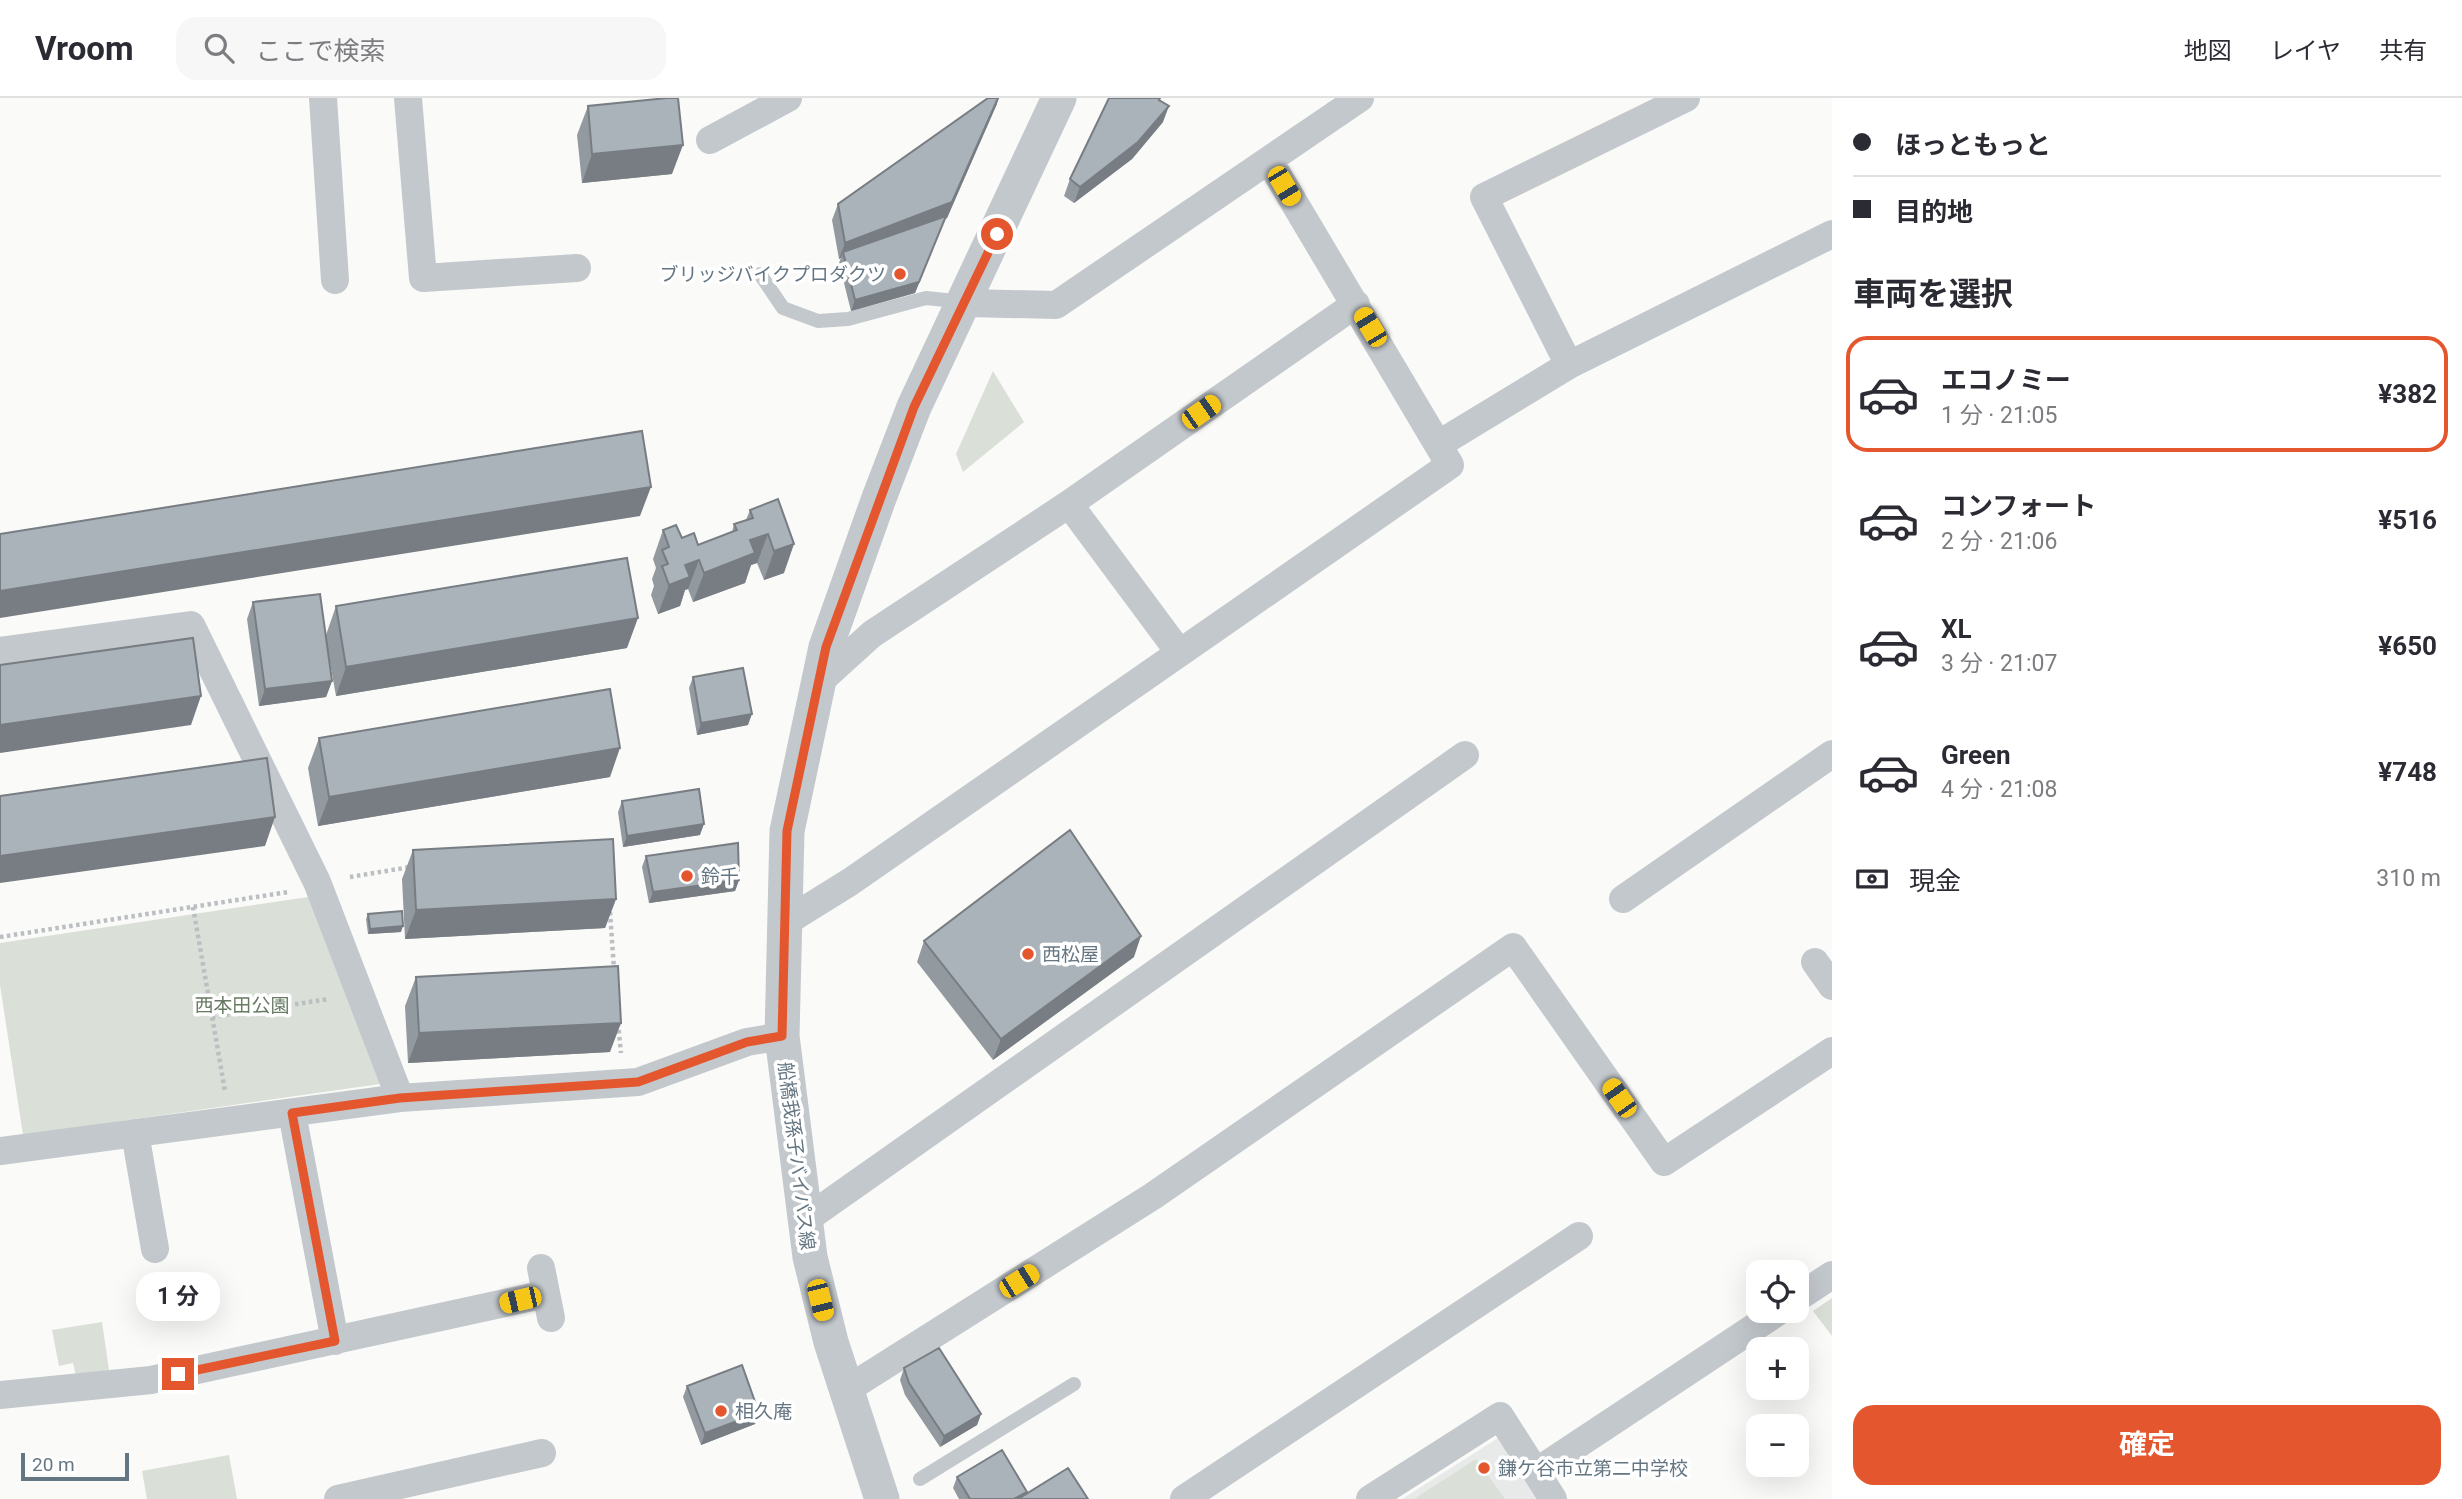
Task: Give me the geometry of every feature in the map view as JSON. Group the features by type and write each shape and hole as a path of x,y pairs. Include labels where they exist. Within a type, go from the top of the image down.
{"street":[{"path":"323,98 335,280"},
{"path":"408,98 423,278 577,268"},
{"path":"710,140 788,98"},
{"name":"船橋我孫子バイパス線","path":"882,1499 846,1390 810,1257 782,1036 787,831 826,647 894,459 914,407 1059,98"},
{"path":"965,303 1056,305 1270,162 1360,98"},
{"path":"1569,365 1484,197 1686,98"},
{"path":"784,923 850,882 1450,466 1270,162"},
{"path":"1439,444 1569,365 1832,234"},
{"path":"818,683 872,634 1069,504 1356,304"},
{"path":"1069,504 1179,652"},
{"path":"0,651 191,625 317,883 400,1098"},
{"path":"1623,899 1832,754"},
{"path":"805,1220 1465,755"},
{"path":"846,1390 1153,1196 1513,947 1664,1162 1832,1051"},
{"path":"1815,961 1832,986"},
{"path":"0,1151 400,1098 638,1082 747,1042 782,1036"},
{"path":"292,1113 335,1341"},
{"path":"135,1133 155,1249"},
{"path":"1184,1499 1579,1236"},
{"path":"1809,1290 1832,1275"},
{"path":"0,1395 151,1380 546,1293"},
{"path":"1536,1472 1761,1323"},
{"path":"1370,1499 1500,1416 1553,1499"},
{"path":"338,1499 542,1453"}],"lane":[{"path":"760,274 783,308 818,321 848,319 926,299 965,303"},
{"path":"920,1479 1074,1384"}],"path":[{"path":"340,878 420,866"},
{"path":"0,937 299,890"},
{"path":"609,903 614,972"},
{"path":"193,907 226,1096"},
{"path":"212,1017 360,995"},
{"path":"618,1013 621,1054"}],"shaded area":[{"name":"鎌ケ谷市立第二中学校","path":"1498,1438 1536,1499 1402,1499"}],"green space":[{"path":"993,371 1024,422 963,472 956,454"},
{"name":"西本田公園","path":"308,897 380,1084 23,1135 0,985 0,943"},
{"path":"1832,1298 1832,1336 1813,1311"},
{"path":"102,1322 109,1370 76,1376 73,1363 59,1366 52,1330"},
{"path":"229,1455 237,1499 147,1499 142,1471"},
{"path":"1476,1459 1505,1499 1414,1499"}],"building":[{"path":"678,98 683,145 592,154 588,106"},
{"path":"988,98 998,98 952,202 845,243 838,204"},
{"path":"1109,98 1160,98 1159,100 1169,106 1138,142 1080,187 1070,179"},
{"path":"946,216 919,282 855,300 843,252"},
{"path":"642,431 651,487 0,591 0,534"},
{"path":"778,499 794,544 774,551 768,534 750,540 755,553 704,573 699,560 685,565 690,577 669,585 662,566 668,564 662,550 669,547 663,530 676,525 682,538 694,533 698,545 737,530 734,524 753,518 750,510"},
{"path":"627,558 638,618 346,667 336,606"},
{"path":"320,594 332,681 265,689 253,602"},
{"path":"193,638 201,696 0,725 0,665"},
{"path":"743,668 752,714 701,723 693,677"},
{"path":"610,689 620,748 329,797 319,738"},
{"path":"267,758 275,817 0,856 0,796"},
{"path":"699,789 704,824 627,836 622,801"},
{"path":"1070,830 1141,936 1001,1039 924,941"},
{"path":"613,839 616,899 416,910 413,850"},
{"path":"738,843 739,880 653,892 646,856"},
{"path":"402,911 403,926 370,929 368,914"},
{"path":"618,966 621,1023 419,1033 416,977"},
{"path":"939,1348 981,1414 944,1436 909,1383 904,1368"},
{"path":"742,1365 759,1413 705,1433 687,1386"},
{"path":"1002,1450 1027,1492 1014,1499 970,1499 957,1477"},
{"path":"1068,1468 1088,1499 1018,1499"}],"place":[{"name":"ブリッジバイクプロダクツ","path":"900,274"},
{"name":"鈴千","path":"687,876"},
{"name":"西松屋","path":"1028,954"},
{"name":"相久庵","path":"721,1411"},
{"name":"鎌ケ谷市立第二中学校","path":"1484,1468"}],"route":[{"path":"178,1374 335,1341 292,1113 400,1098 638,1082 747,1042 782,1036 787,831 826,647 914,407 997,234"}]}
